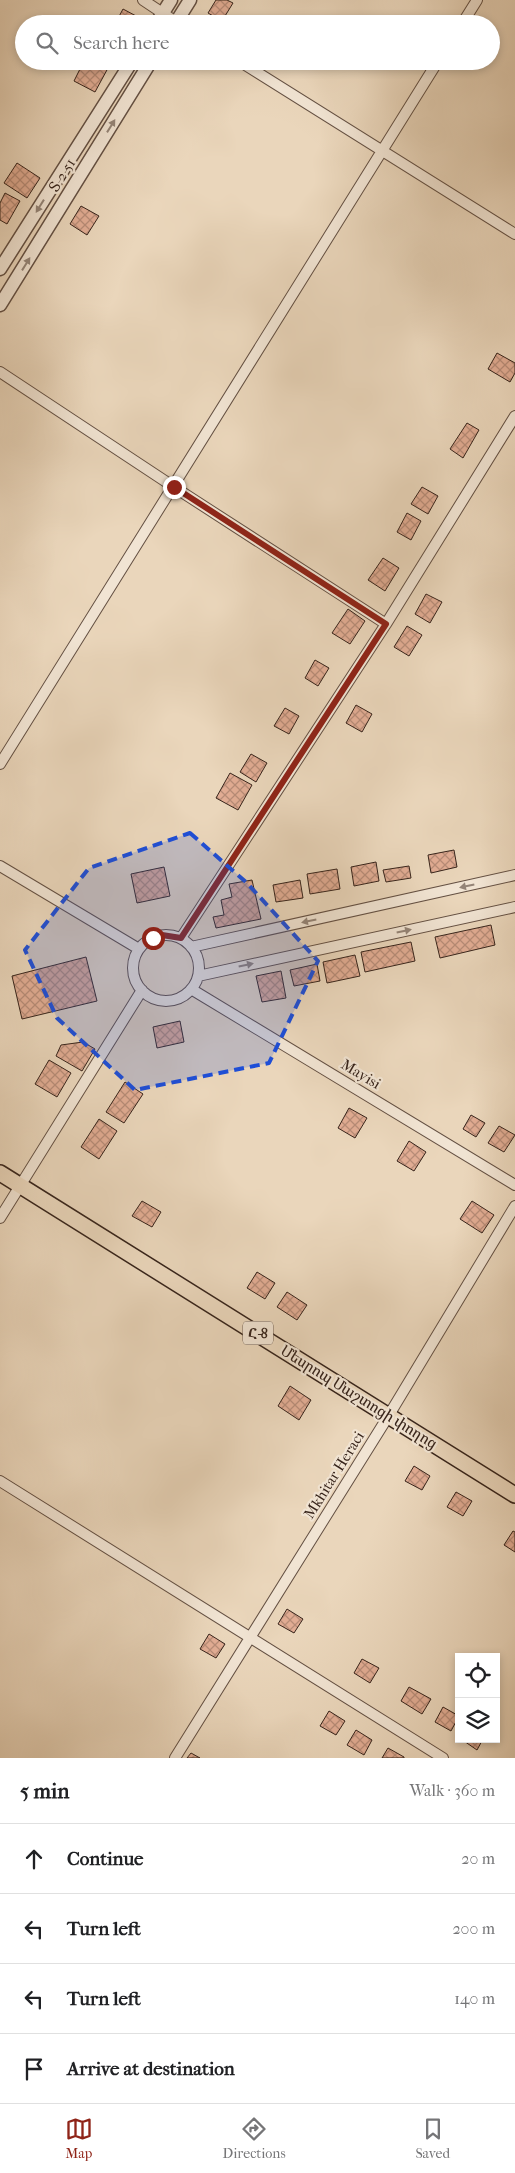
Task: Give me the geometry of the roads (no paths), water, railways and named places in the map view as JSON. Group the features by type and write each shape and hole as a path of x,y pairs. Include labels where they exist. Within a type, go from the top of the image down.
{"main road":[{"name":"Մեսրոպ Մաշտոցի փողոց","path":"0,1172 515,1495"}],"street":[{"path":"143,0 166,15"},
{"path":"163,13 171,0"},
{"path":"181,15 190,0"},
{"path":"468,15 477,0"},
{"name":"Տ-2-51","path":"0,269 126,70"},
{"name":"Տ-2-51","path":"0,305 145,70"},
{"path":"254,70 515,234"},
{"path":"0,764 432,70"},
{"path":"0,372 386,624"},
{"path":"181,938 386,624 515,416"},
{"path":"0,866 139,949"},
{"path":"191,947 515,876"},
{"path":"198,976 515,908"},
{"path":"162,935 181,938 191,947 199,965 198,976 191,989 183,996 173,1000 151,997 142,990 136,981 133,971 134,960 145,942 162,935"},
{"name":"Mayisi","path":"191,989 515,1185"},
{"path":"0,1218 142,990"},
{"name":"Mkhitar Heraci","path":"175,1758 389,1416 515,1206"},
{"path":"0,1481 443,1758"}]}
